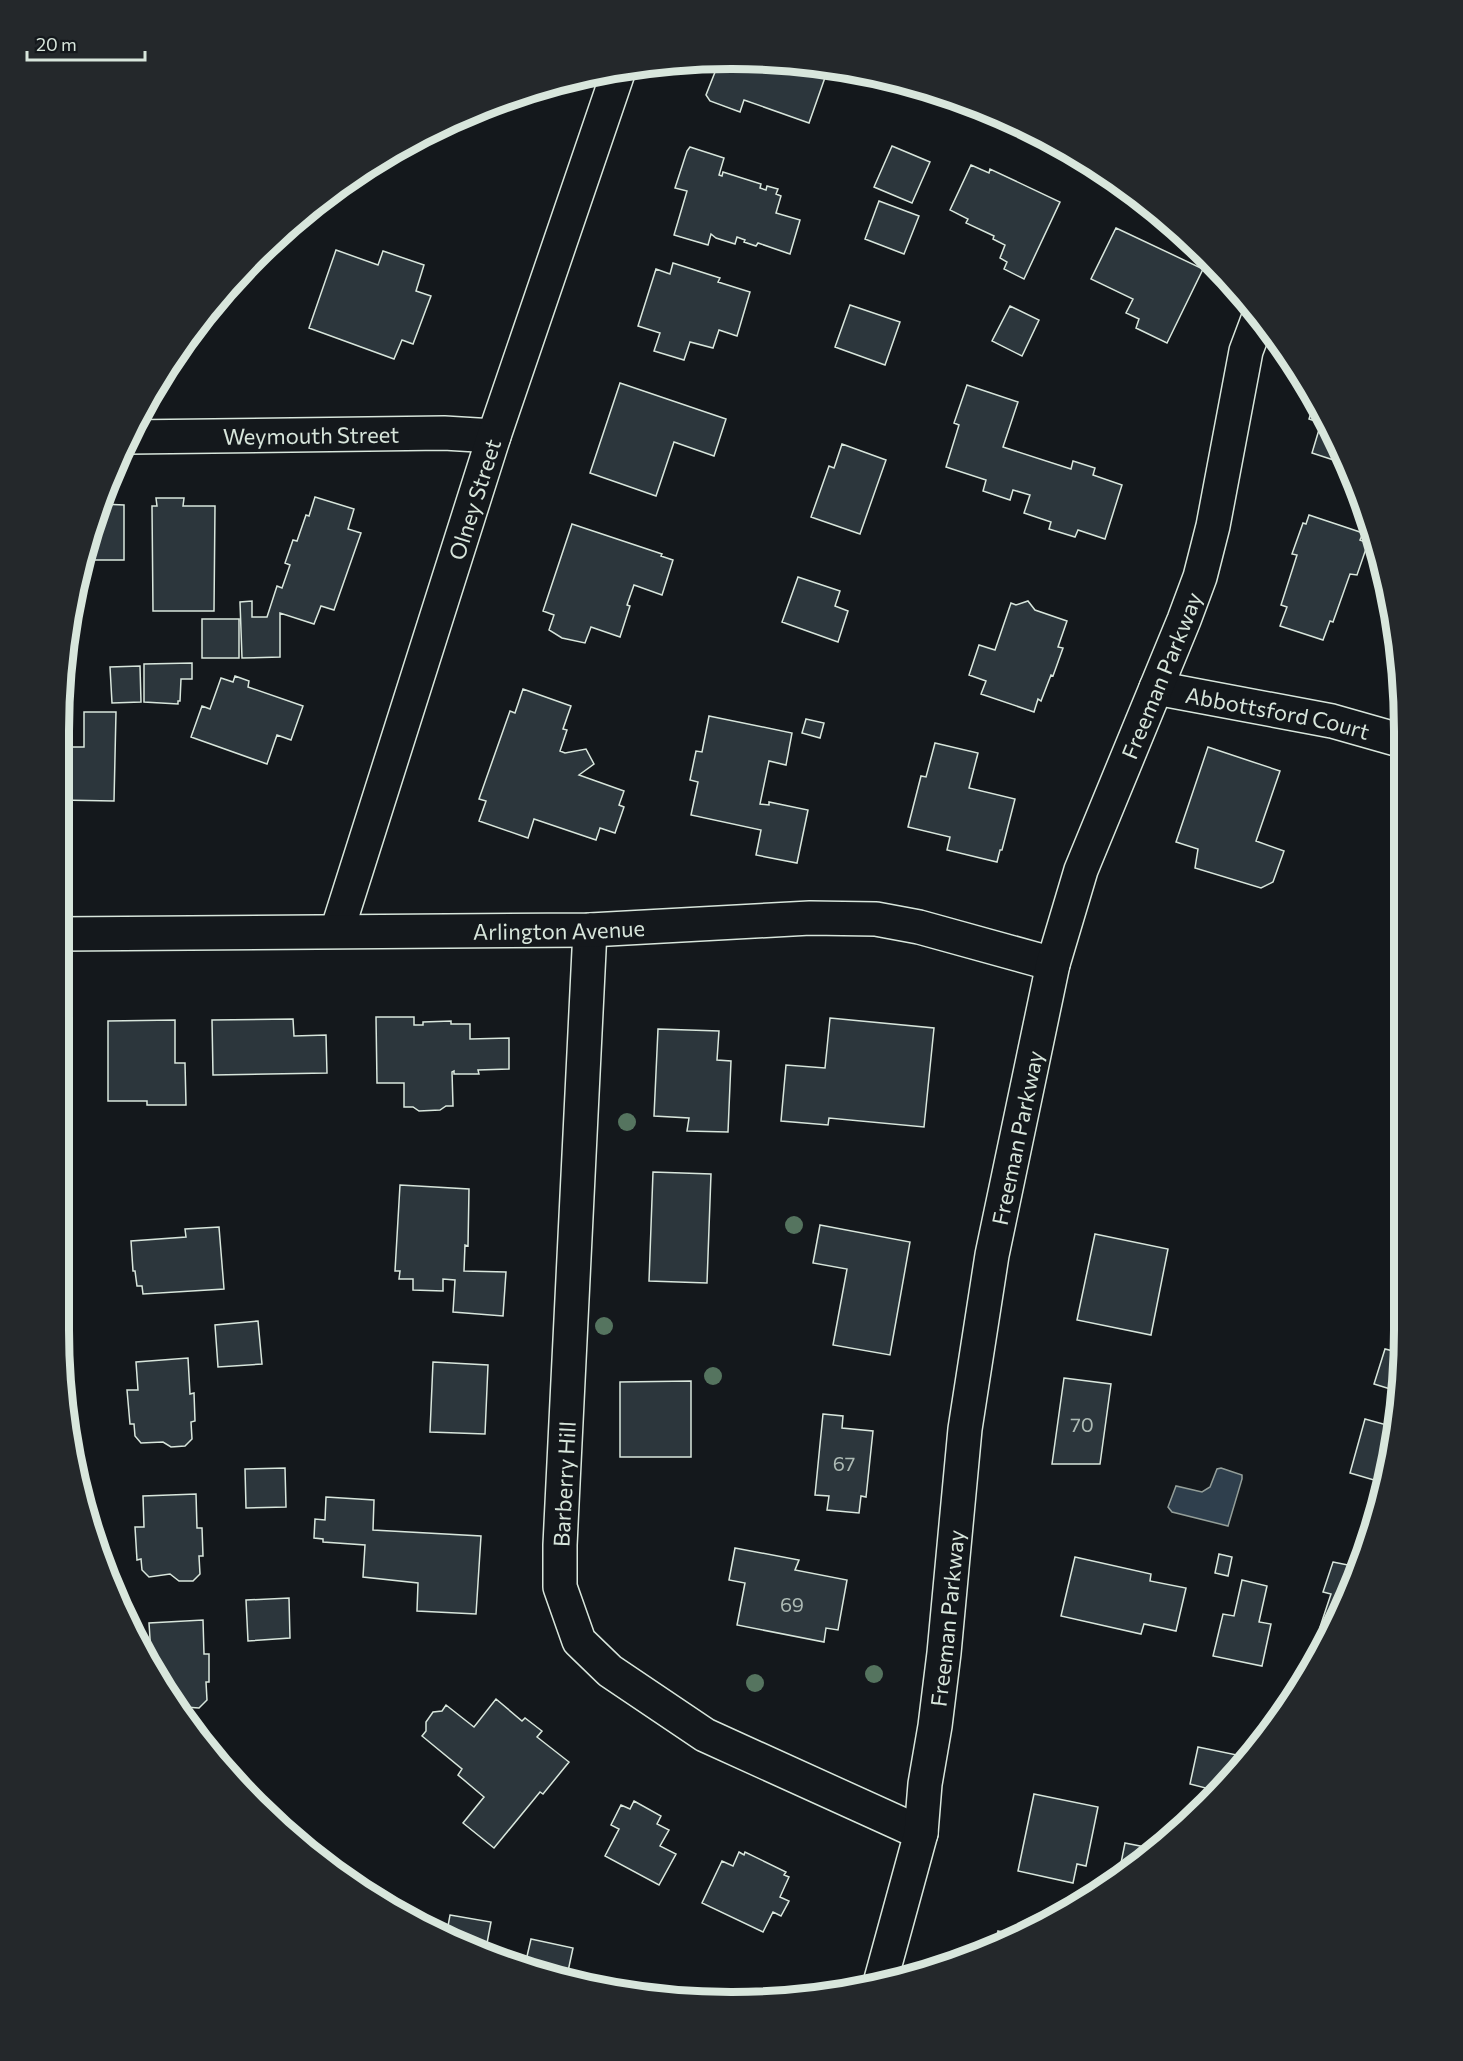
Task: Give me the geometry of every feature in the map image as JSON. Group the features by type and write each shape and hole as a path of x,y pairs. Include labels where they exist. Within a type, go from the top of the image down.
{"street":[{"name":"Olney Street","path":"337,931 494,435 616,80"},
{"name":"Freeman Parkway","path":"882,1974 921,1833 925,1784 944,1653 965,1429 992,1255 1053,963 1081,870 1185,620 1200,577 1220,491 1246,351 1255,326"},
{"name":"Weymouth Street","path":"138,437 444,433 494,435"},
{"name":"Abbottsford Court","path":"1156,688 1332,721 1394,739"},
{"name":"Arlington Avenue","path":"69,934 590,930 810,918 876,919 919,927 1053,963"},
{"name":"Barberry Hill","path":"590,930 560,1545 560,1587 579,1641 610,1671 705,1735 921,1833"}],"water":[{"path":"1221,1468 1242,1475 1228,1526 1172,1512 1168,1507 1176,1486 1202,1492 1210,1487 1217,1469"}],"building":[{"path":"716,69 775,70 825,76 809,123 744,100 740,112 710,101 706,95"},
{"path":"892,146 930,162 912,203 874,187"},
{"path":"690,147 724,158 719,175 722,176 723,172 761,184 760,188 766,190 767,186 778,189 776,194 781,196 776,213 800,220 790,254 758,243 756,246 737,237 735,244 711,234 708,245 674,235 687,191 675,188"},
{"path":"971,165 989,173 990,169 1060,202 1024,279 1004,269 1007,262 1000,258 1005,245 993,239 994,236 966,223 968,219 950,210"},
{"path":"879,201 919,216 904,254 865,239"},
{"path":"1116,228 1203,269 1167,343 1136,328 1139,319 1126,313 1133,299 1091,279"},
{"path":"336,250 378,265 383,251 424,265 416,291 431,296 413,344 402,340 394,359 309,328"},
{"path":"673,263 720,278 718,282 750,292 737,336 719,330 713,348 690,342 684,360 654,351 660,333 638,326 656,269 670,274"},
{"path":"850,305 900,322 885,365 835,347"},
{"path":"1010,306 1039,320 1022,356 992,341"},
{"path":"620,383 726,419 714,456 674,442 656,496 590,473"},
{"path":"967,385 1018,402 1003,447 1071,469 1073,461 1095,468 1093,475 1122,485 1105,539 1078,530 1075,537 1049,529 1051,522 1024,513 1030,495 1013,490 1010,500 983,491 986,480 946,467 959,425 954,423"},
{"path":"1311,411 1317,422 1309,419"},
{"path":"1320,427 1336,461 1312,453"},
{"path":"842,444 886,460 860,534 811,517 829,466 834,468"},
{"path":"315,497 354,509 348,529 361,533 334,610 321,606 314,624 280,613 280,657 242,658 240,602 252,601 252,617 267,617 277,586 282,588 290,565 285,563 293,540 297,541"},
{"path":"156,498 184,498 183,506 215,506 214,611 153,611 152,506 157,506"},
{"path":"109,504 124,505 124,560 92,560"},
{"path":"1309,515 1363,533 1360,540 1366,542 1367,546 1357,575 1350,574 1333,622 1330,621 1323,640 1280,626 1287,607 1281,605 1297,555 1292,554 1303,523 1306,524"},
{"path":"572,524 662,554 661,556 673,560 662,595 634,585 620,637 591,627 585,643 562,638 549,630 554,615 543,611"},
{"path":"798,577 840,591 835,606 848,611 838,642 782,622"},
{"path":"1028,601 1035,610 1067,621 1058,647 1063,648 1053,676 1051,675 1041,701 1038,699 1034,712 981,694 986,681 969,675 979,645 995,650 1011,603 1016,605"},
{"path":"202,619 239,619 239,658 202,658"},
{"path":"192,663 192,679 181,679 178,704 144,702 144,664"},
{"path":"140,666 141,702 112,703 110,667"},
{"path":"235,676 249,681 248,687 303,706 291,740 277,735 267,764 191,737 202,706 210,709 221,678 233,682"},
{"path":"523,689 571,706 563,729 567,730 560,751 565,753 586,749 594,764 579,775 624,791 619,805 624,807 615,833 600,828 596,840 534,819 528,838 479,821 486,801 479,799 510,711 515,713"},
{"path":"84,712 116,712 114,801 69,800 69,747 84,747"},
{"path":"709,716 792,733 786,765 769,761 760,804 769,805 769,802 808,810 797,863 756,855 761,830 691,815 698,782 690,780 696,751 702,752"},
{"path":"806,719 824,723 820,738 802,733"},
{"path":"935,743 978,753 969,788 1015,799 997,862 947,850 950,837 908,827 921,776 926,777"},
{"path":"1208,747 1280,771 1256,841 1284,851 1273,882 1261,888 1195,868 1198,849 1176,842"},
{"path":"376,1017 414,1017 414,1025 423,1025 423,1022 451,1021 451,1024 470,1024 470,1039 509,1038 509,1069 478,1070 479,1074 454,1074 454,1071 452,1072 453,1106 446,1106 440,1110 419,1111 413,1107 404,1107 404,1083 377,1083"},
{"path":"830,1018 934,1028 924,1127 829,1118 828,1125 781,1121 786,1065 825,1068"},
{"path":"293,1019 294,1036 326,1035 327,1073 213,1075 212,1020"},
{"path":"175,1020 175,1063 185,1063 186,1105 147,1105 147,1101 108,1101 108,1021"},
{"path":"658,1029 719,1031 717,1060 731,1061 728,1132 687,1131 689,1118 654,1116"},
{"path":"653,1172 711,1174 707,1283 649,1281"},
{"path":"400,1185 469,1189 468,1246 465,1245 464,1271 506,1272 503,1316 453,1312 455,1280 443,1279 443,1291 413,1290 413,1279 399,1279 400,1271 395,1271"},
{"path":"820,1225 910,1242 890,1355 833,1345 847,1269 813,1263"},
{"path":"219,1227 224,1289 143,1294 142,1286 137,1286 135,1271 133,1271 131,1241 186,1237 185,1229"},
{"path":"1095,1234 1168,1249 1151,1335 1077,1320"},
{"path":"258,1321 262,1364 218,1367 215,1325"},
{"path":"1385,1349 1394,1351 1391,1389 1374,1384"},
{"path":"188,1358 190,1394 194,1393 195,1421 191,1422 192,1439 185,1446 171,1447 163,1442 141,1443 135,1436 134,1424 130,1424 127,1390 138,1390 136,1362"},
{"path":"433,1362 488,1365 485,1434 430,1432"},
{"path":"1064,1378 1111,1384 1100,1464 1052,1464"},
{"path":"691,1381 691,1457 620,1457 620,1382"},
{"path":"823,1414 843,1416 842,1428 873,1431 866,1497 861,1496 859,1513 827,1510 829,1496 815,1495"},
{"path":"1365,1419 1387,1425 1376,1481 1350,1473"},
{"path":"285,1468 286,1507 246,1508 245,1469"},
{"path":"196,1494 197,1528 202,1528 203,1556 199,1556 200,1574 193,1581 179,1581 170,1574 149,1577 142,1570 141,1559 137,1560 135,1527 144,1527 143,1496"},
{"path":"326,1497 374,1500 373,1530 481,1536 476,1614 417,1611 418,1583 363,1577 365,1545 323,1542 323,1539 314,1538 315,1519 325,1520"},
{"path":"735,1548 799,1560 795,1570 847,1580 838,1630 826,1628 824,1642 737,1625 745,1583 729,1580"},
{"path":"1219,1554 1232,1557 1228,1576 1215,1573"},
{"path":"1075,1557 1151,1574 1150,1581 1186,1588 1176,1631 1144,1624 1141,1634 1061,1616"},
{"path":"1333,1562 1350,1565 1323,1628 1320,1627 1331,1594 1323,1592"},
{"path":"1242,1580 1267,1586 1259,1622 1271,1624 1262,1666 1213,1656 1223,1614 1234,1616"},
{"path":"289,1598 290,1638 248,1641 246,1600"},
{"path":"203,1620 204,1654 209,1654 209,1682 206,1682 207,1700 199,1708 188,1707 158,1661 151,1648 149,1623"},
{"path":"496,1699 522,1721 525,1718 542,1731 537,1737 569,1762 543,1794 540,1792 494,1848 463,1823 484,1797 458,1775 462,1769 422,1736 426,1731 426,1722 433,1712 442,1711 446,1705 474,1727"},
{"path":"1198,1747 1237,1755 1209,1789 1190,1784"},
{"path":"1034,1794 1098,1807 1086,1866 1077,1864 1073,1883 1018,1871"},
{"path":"634,1801 661,1816 657,1824 669,1830 660,1846 676,1854 659,1885 605,1856 619,1829 611,1825 621,1805 630,1809"},
{"path":"1125,1843 1145,1847 1135,1855 1121,1865"},
{"path":"739,1852 744,1855 745,1852 786,1872 784,1875 789,1877 780,1897 789,1901 781,1916 773,1912 763,1932 702,1903 722,1861 733,1866"},
{"path":"450,1915 491,1922 487,1945 448,1928"},
{"path":"998,1931 1006,1933 997,1937"},
{"path":"531,1939 573,1948 568,1971 526,1959"}]}
